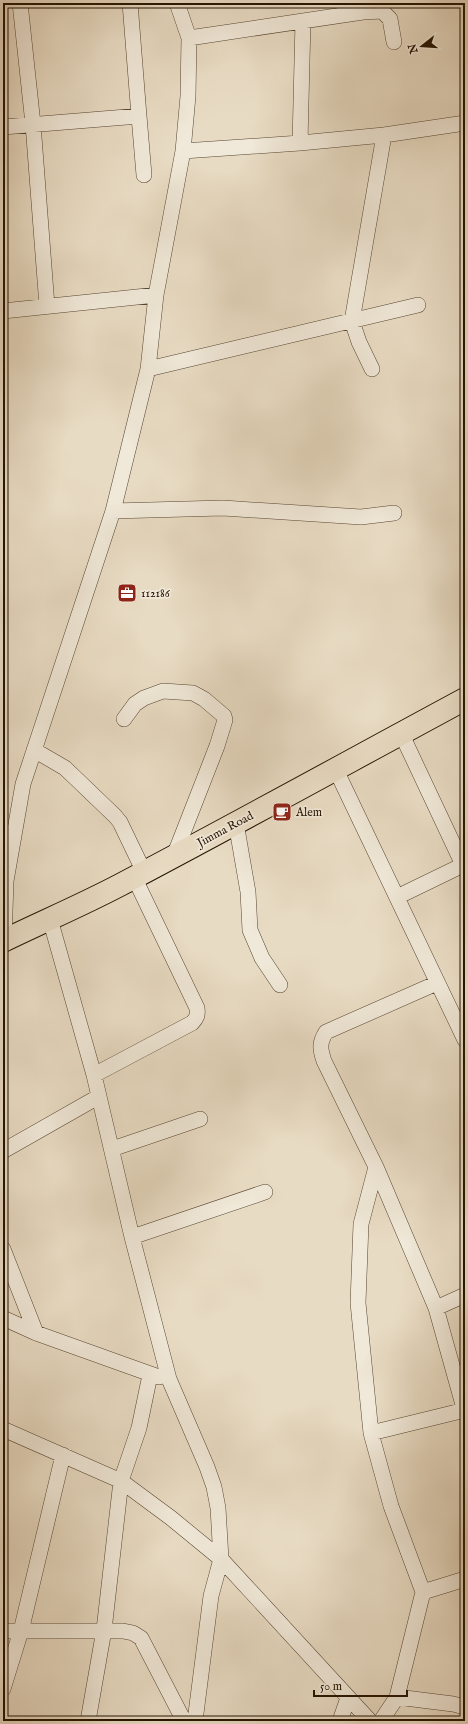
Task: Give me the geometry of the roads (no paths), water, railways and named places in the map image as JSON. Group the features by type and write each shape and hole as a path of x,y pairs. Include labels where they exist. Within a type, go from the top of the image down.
{"highway":[{"name":"Jimma Road","path":"4,941 139,875 465,699"}],"street":[{"path":"20,3 33,124 47,306"},
{"path":"130,3 144,175"},
{"path":"4,941 6,881 22,784 113,511 148,369 156,295 183,151 188,96 189,38 177,3"},
{"path":"189,38 303,21 361,7 382,12 390,19 394,42"},
{"path":"300,144 303,21"},
{"path":"3,127 139,116"},
{"path":"183,151 300,144 384,135 465,123"},
{"path":"372,369 359,342 352,322 384,135"},
{"path":"3,311 156,295"},
{"path":"148,369 352,322 418,305"},
{"path":"113,511 223,508 361,517 394,512"},
{"path":"124,718 135,704 144,698 163,691 193,693 204,699 224,716 225,720 217,746 174,856"},
{"path":"397,897 464,867 401,733"},
{"path":"34,750 65,768 120,822 139,875 197,1008 198,1014 192,1023 94,1075"},
{"path":"336,770 465,1040"},
{"path":"236,823 248,892 250,930 262,958 280,985"},
{"path":"50,919 94,1075 132,1237 169,1380 214,1487 218,1508 221,1559 210,1602 195,1721"},
{"path":"371,1433 465,1411 436,1308 376,1167 324,1062 320,1047 320,1040 326,1032 437,983"},
{"path":"3,1151 98,1097"},
{"path":"112,1149 200,1119"},
{"path":"376,1167 361,1224 358,1303 371,1433 391,1506 423,1592 397,1697 381,1721"},
{"path":"132,1237 265,1192"},
{"path":"3,1249 36,1333"},
{"path":"436,1308 465,1295"},
{"path":"3,1318 36,1333 150,1375 169,1380"},
{"path":"88,1721 104,1630 121,1481 139,1428 150,1375"},
{"path":"3,1429 121,1481 171,1518 221,1559 370,1721"},
{"path":"3,1689 21,1631 63,1455"},
{"path":"423,1592 465,1579"},
{"path":"3,1630 104,1630 133,1633 141,1638 174,1714 184,1721"},
{"path":"397,1697 453,1704 465,1707"},
{"path":"340,1721 348,1698"}],"place":[{"name":"112186","path":"127,593"},
{"name":"Alem","path":"282,812"}]}
